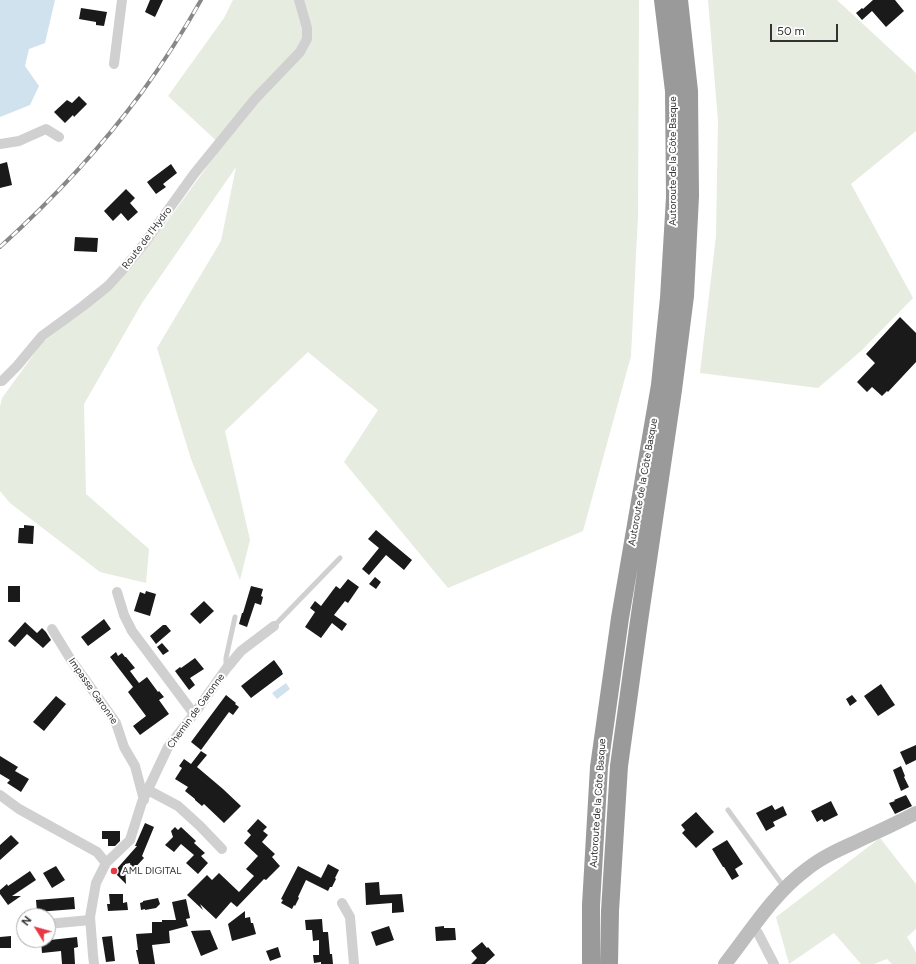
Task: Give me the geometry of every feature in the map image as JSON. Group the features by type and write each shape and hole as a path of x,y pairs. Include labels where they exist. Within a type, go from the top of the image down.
{"highway":[{"name":"Autoroute de la Côte Basque","path":"591,964 591,905 599,767 620,618 660,385 670,298 675,197 674,92 664,0"},
{"name":"Autoroute de la Côte Basque","path":"609,964 610,911 619,766 674,390 685,296 690,196 689,91 679,0"}],"street":[{"path":"114,64 122,0"},
{"name":"Route de l'Hydro","path":"0,381 2,381 17,366 42,336 84,306 108,286 143,245 194,174 255,99 300,52 307,39 307,28 299,0"},
{"path":"0,144 19,141 46,129 60,137"},
{"path":"117,592 124,615 132,631 194,714"},
{"name":"Chemin de Garonne","path":"94,964 90,920 96,883 106,864 130,840 146,795 168,747 241,651 274,626"},
{"name":"Impasse Garonne","path":"52,629 71,660 116,723 124,747 135,766 146,795"},
{"path":"0,795 19,809 97,852 106,864"},
{"path":"146,795 178,806 222,849"},
{"path":"726,964 752,927 785,887 808,868 824,857 916,813"},
{"path":"342,903 350,917 354,964"},
{"path":"56,923 90,920"},
{"path":"752,927 758,932 774,964"}],"lane":[{"path":"274,626 340,558"},
{"path":"226,669 226,658 235,617"},
{"path":"728,810 785,887"}],"shaded area":[{"path":"233,0 639,0 638,215 631,356 583,531 448,588 344,462 378,410 308,352 225,431 250,540 240,580 191,459 157,348 221,241 236,167 142,303 84,404 86,494 149,549 146,583 100,572 10,503 0,491 0,407 2,398 42,343 108,290 166,223 222,146 168,96 224,18"},
{"path":"708,0 837,0 916,73 916,131 851,184 913,298 861,351 818,388 700,373 716,236 718,121"},
{"path":"880,838 916,884 916,929 907,937 916,952 916,964 892,964 887,959 874,964 861,964 834,933 789,964 776,917"}],"water":[{"path":"0,0 55,0 45,43 29,49 25,66 39,86 30,105 0,117"},
{"path":"286,683 290,689 277,699 272,693"}],"building":[{"path":"150,0 163,0 155,17 145,12"},
{"path":"873,0 895,0 904,11 886,27 872,11 862,20 856,13"},
{"path":"81,8 107,12 104,26 96,25 96,22 79,19"},
{"path":"79,96 87,104 74,117 73,115 65,123 54,112 67,100 72,103"},
{"path":"7,162 12,185 0,188 0,164"},
{"path":"171,164 177,173 163,184 166,187 156,194 147,182"},
{"path":"126,189 135,198 130,203 138,212 128,221 121,213 113,221 104,211"},
{"path":"75,237 98,238 97,252 74,251"},
{"path":"900,317 916,333 916,362 888,392 887,391 882,396 872,387 867,392 857,382 875,363 866,354"},
{"path":"24,525 34,526 33,544 18,543 19,528 24,528"},
{"path":"376,530 412,560 404,570 386,555 369,575 362,569 379,548 368,539"},
{"path":"375,577 381,582 376,589 369,584"},
{"path":"348,579 359,587 348,603 345,601 334,615 347,624 342,631 332,623 321,638 305,627 315,612 310,608 315,601 321,606 336,586 340,589"},
{"path":"8,586 20,586 20,602 8,602"},
{"path":"251,586 263,589 261,596 263,597 261,605 255,603 247,627 239,624"},
{"path":"146,591 156,594 150,616 134,611 140,592 145,594"},
{"path":"204,601 214,611 200,624 190,614"},
{"path":"104,619 111,629 88,646 81,637"},
{"path":"25,622 37,633 42,628 46,632 51,640 43,648 27,634 15,647 8,641"},
{"path":"163,625 166,625 171,631 156,644 150,636"},
{"path":"162,643 169,651 163,655 157,647"},
{"path":"116,652 118,656 122,653 135,668 130,671 139,683 147,677 158,692 159,691 164,697 159,700 169,714 140,735 133,726 146,716 128,692 133,687 110,657"},
{"path":"195,658 204,669 190,678 195,685 189,690 175,671"},
{"path":"274,660 283,674 251,698 241,686"},
{"path":"881,684 895,705 878,716 864,696"},
{"path":"226,695 239,707 233,715 229,712 201,750 191,742"},
{"path":"852,695 857,701 850,706 846,699"},
{"path":"56,696 66,704 44,731 33,722"},
{"path":"916,745 916,760 906,765 900,752"},
{"path":"201,751 207,755 197,767 241,806 224,823 204,804 202,806 185,791 188,787 175,779 182,768 179,766 184,759 191,764"},
{"path":"0,756 18,767 15,771 29,779 21,792 7,783 10,780 0,774"},
{"path":"901,766 909,787 901,791 893,770"},
{"path":"906,795 912,806 895,814 889,803"},
{"path":"831,801 838,815 824,822 822,819 817,822 811,811"},
{"path":"772,805 775,810 783,806 787,815 773,822 775,826 766,831 756,813"},
{"path":"696,812 714,832 696,848 682,833 685,830 681,825"},
{"path":"258,819 267,827 263,831 268,835 262,842 275,854 272,857 280,866 266,880 264,879 237,907 231,902 216,919 200,904 203,910 187,895 207,875 212,880 219,873 239,892 254,876 246,869 258,856 244,843 251,835 247,831"},
{"path":"145,823 154,827 142,856 144,858 132,871 130,863 125,864 126,884 114,872 137,846 135,846"},
{"path":"175,827 178,830 181,827 196,841 194,843 205,853 201,856 208,863 198,874 186,863 194,855 181,844 174,852 165,845 173,837 171,831"},
{"path":"102,831 120,831 120,841 115,846 108,846 108,839 102,839"},
{"path":"11,835 19,843 0,860 0,845"},
{"path":"727,840 743,864 735,869 739,876 732,880 712,849"},
{"path":"328,864 339,870 332,887 330,887 328,891 306,880 298,897 299,898 292,909 281,903 283,900 281,899 298,866 321,878"},
{"path":"56,866 65,880 52,888 43,873"},
{"path":"30,871 36,880 12,896 21,896 8,905 0,894 0,890 7,884 8,886"},
{"path":"379,882 380,895 402,894 404,912 392,913 392,903 366,905 365,883"},
{"path":"109,894 123,894 123,903 127,902 128,910 108,911 107,904 110,904"},
{"path":"74,897 75,909 56,910 56,908 37,908 36,900"},
{"path":"158,898 160,904 156,908 141,910 140,903"},
{"path":"186,899 190,918 186,919 188,926 169,931 170,943 152,945 155,964 139,964 136,950 138,950 136,934 152,933 152,922 176,920 172,902"},
{"path":"245,911 245,918 250,917 256,934 232,941 228,924"},
{"path":"322,919 323,932 328,932 330,954 332,954 333,964 321,964 321,962 314,963 313,955 319,955 319,940 313,941 312,930 306,930 305,920"},
{"path":"389,926 394,940 376,946 371,932"},
{"path":"444,926 444,928 455,928 456,940 436,941 435,927"},
{"path":"210,930 218,949 201,956 191,931"},
{"path":"11,936 11,948 0,948 0,937"},
{"path":"112,936 115,961 106,962 102,937"},
{"path":"77,937 78,947 74,948 75,964 62,964 61,951 42,953 42,948 56,948 56,939"},
{"path":"482,942 495,955 485,964 471,964 477,958 471,951"},
{"path":"278,947 281,957 270,961 266,951"}],"railway":[{"path":"0,247 57,192 109,134 158,70 201,0"}],"place":[{"name":"AML DIGITAL","path":"114,871"}]}
